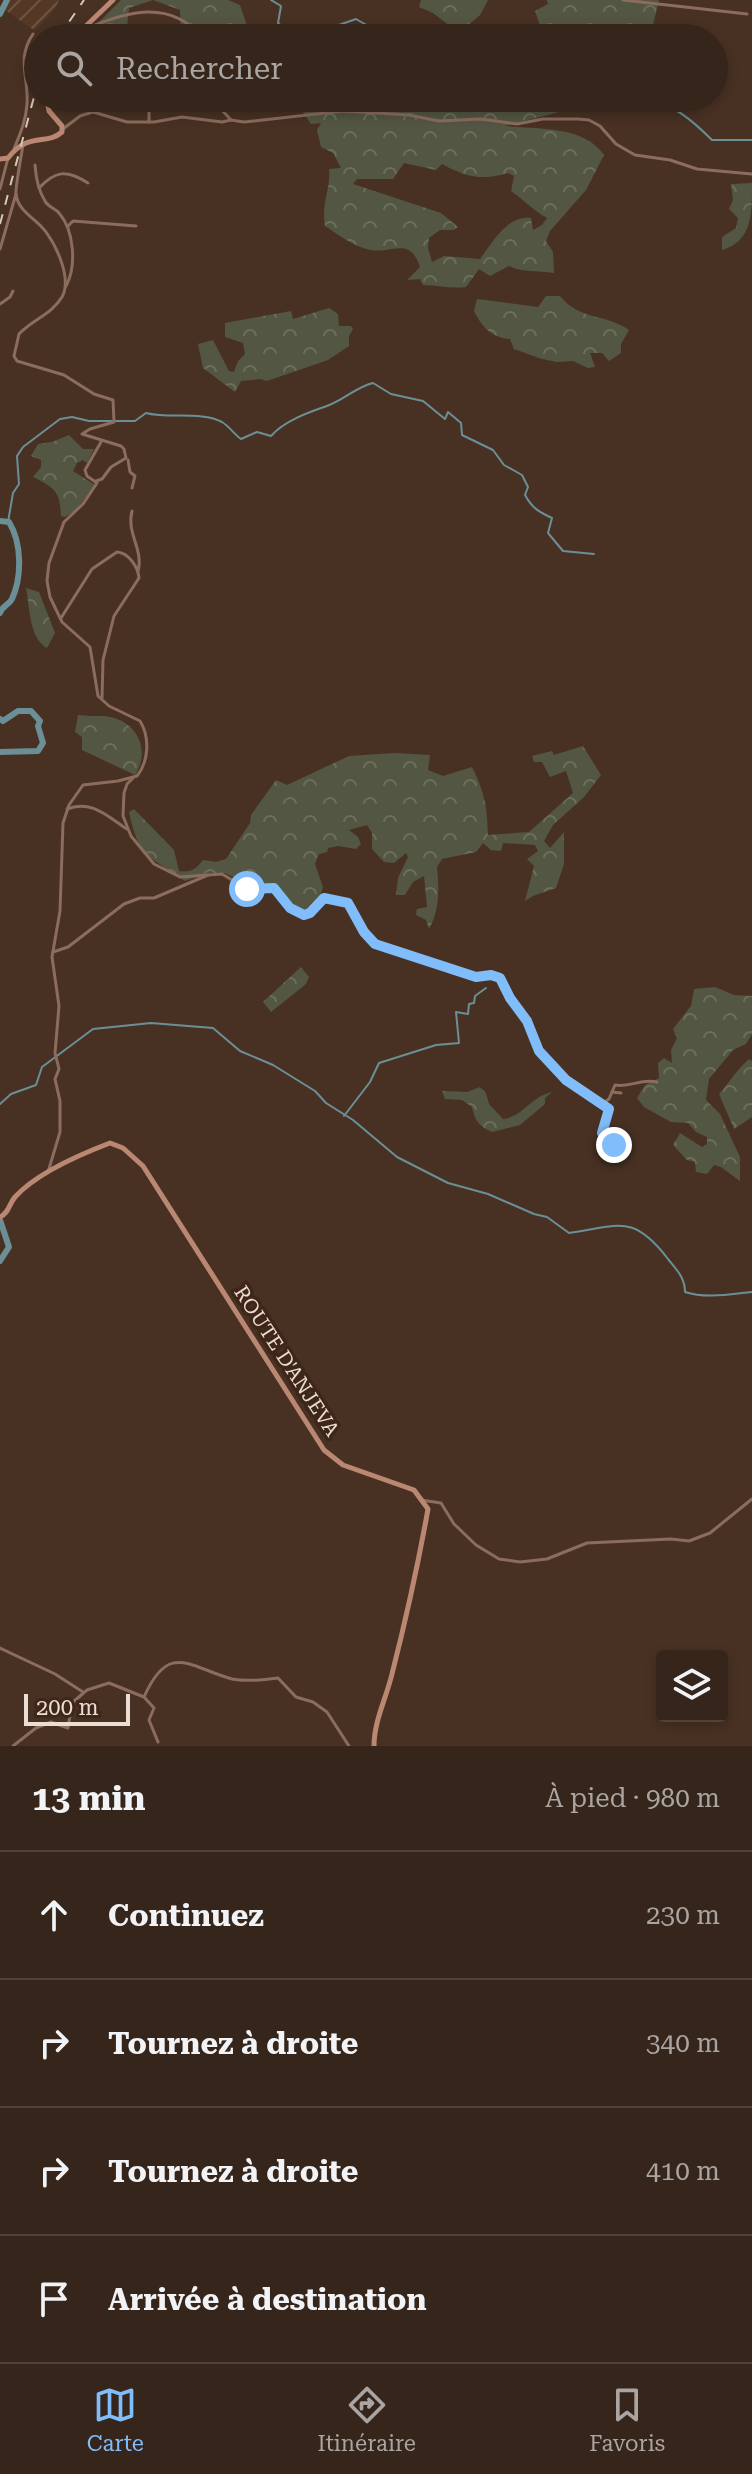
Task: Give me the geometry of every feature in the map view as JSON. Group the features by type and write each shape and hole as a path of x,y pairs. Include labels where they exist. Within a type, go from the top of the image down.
{"street":[{"path":"90,24 113,0"},
{"path":"623,0 747,14"},
{"path":"95,24 138,7 152,6 171,10 190,24"},
{"path":"0,189 6,157 25,121 26,112"},
{"path":"50,112 63,129"},
{"path":"6,157 35,139 56,137 80,116 93,112 127,122 182,117 222,122 259,121 335,112"},
{"path":"149,112 149,122"},
{"path":"224,112 231,120"},
{"path":"384,112 439,121 481,119 517,124 543,119 589,120 600,126 616,144 635,155 670,160 706,171 752,174"},
{"path":"0,249 16,194 23,144"},
{"path":"35,165 39,188 48,205 57,210 68,226 70,279 51,309 19,334 14,356 17,361 64,375 94,394 113,400 114,420 82,433 83,436 121,446 130,472 135,476 132,488"},
{"path":"39,188 57,173 88,183"},
{"path":"16,194 22,210 51,240 62,267 64,289"},
{"path":"68,226 73,221 136,226"},
{"path":"0,304 13,291"},
{"path":"96,481 87,476 85,470 101,442"},
{"path":"127,456 96,481 83,504 68,515 49,563 47,581 50,597 61,618 90,647 96,689 103,702 131,716 144,727 148,744 144,765 127,784 123,800 127,829 142,853 164,871 180,877 211,874 229,877 247,889 274,888 298,913 310,913 328,897 348,903 364,932 381,947 476,977 491,975 500,978 527,1021 539,1051 566,1080 609,1109 602,1133 617,1147"},
{"path":"103,702 103,660 114,616 137,582 141,562 130,526 132,511"},
{"path":"61,618 88,574 105,559 122,552 138,571"},
{"path":"48,1174 60,1132 60,1101 55,1088 59,1062 55,1053 59,1006 53,952 59,923 63,823 67,809 83,785 133,778"},
{"path":"67,809 90,806 127,829"},
{"path":"53,952 68,947 124,904 140,898 154,898 211,874"},
{"path":"603,1103 609,1099 615,1085 623,1087 641,1079 657,1082"},
{"path":"612,1092 621,1093"},
{"name":"ROUTE D'ANJEVA","path":"3,1216 14,1198 73,1158 110,1143 123,1148 143,1166 324,1450 343,1465 414,1490 421,1500"},
{"path":"421,1500 441,1503 454,1524 476,1545 499,1559 520,1562 547,1559 587,1543 689,1541 710,1533 752,1499"},
{"path":"374,1746 374,1729 389,1689 417,1574 428,1509 421,1500"},
{"path":"0,1648 19,1660 30,1661 83,1692"},
{"path":"144,1697 158,1672 168,1663 181,1660 235,1680 278,1678 296,1697 313,1702 327,1712 349,1746"},
{"path":"13,1746 36,1728 51,1722 68,1728 72,1703 83,1692 109,1683 144,1697 154,1708 149,1720 158,1742"}],"shaded area":[{"path":"10,0 59,0 41,24 25,24 5,10"}],"green space":[{"path":"121,0 153,0 129,8 127,24 98,23"},
{"path":"153,0 228,0 240,5 246,24 180,24 180,10"},
{"path":"421,0 488,0 480,15 470,24 447,24 419,7"},
{"path":"547,0 659,0 653,24 540,24 535,11 548,4"},
{"path":"303,112 559,112 505,126 572,134 595,145 604,155 586,190 550,231 546,241 553,252 554,273 509,266 490,276 479,269 466,287 423,285 420,279 407,280 420,267 411,252 400,248 379,251 365,248 325,226 329,169 341,168 333,153 321,147 317,130 321,123 311,124","holes":["404,163 436,170 442,164 474,176 490,177 508,173 514,176 511,191 547,218 533,230 531,218 522,218 508,225 480,259 444,256 432,262 429,238 440,230 458,227 441,213 353,184 357,179 393,179"]},
{"path":"752,183 752,206 745,234 732,246 722,250 722,237 736,228 738,218 729,209 733,200 731,184"},
{"path":"546,296 560,296 584,313 629,330 621,344 621,353 609,361 602,353 590,353 595,367 588,368 573,361 542,359 514,349 510,339 488,331 474,311 477,299 538,307"},
{"path":"329,308 338,314 339,326 351,326 353,329 349,346 328,360 267,381 241,381 235,392 203,368 198,344 213,340 229,371 234,372 245,354 243,343 225,337 225,323 291,311 293,319"},
{"path":"69,435 83,449 94,449 87,463 83,460 77,463 73,471 95,485 76,510 65,517 61,516 55,491 33,477 41,467 41,460 31,456 38,444"},
{"path":"26,588 39,592 55,633 47,648 34,630"},
{"path":"78,715 114,718 132,728 141,745 142,755 135,775 82,750 82,737 75,732"},
{"path":"583,746 601,775 584,797 553,825 544,841 550,848 564,832 564,864 556,888 525,901 534,866 527,859 538,851 535,845 503,843 501,851 491,850 483,843 476,852 442,859 437,867 437,907 429,929 426,920 416,915 417,909 427,907 424,876 413,882 405,895 396,895 398,878 408,857 406,853 394,863 384,862 372,849 372,833 367,825 349,830 361,844 356,849 338,846 319,854 315,864 323,887 320,896 307,909 297,909 272,886 246,883 225,873 207,873 185,881 142,848 129,812 134,809 174,850 179,871 190,871 203,860 216,862 226,859 250,823 251,815 276,780 287,785 349,756 394,753 430,755 428,770 443,776 472,767 484,800 488,835 529,832 573,793 566,771 550,777 542,762 534,762 532,756 552,751 554,755"},
{"path":"301,967 309,977 306,984 271,1012 263,1002"},
{"path":"715,987 734,995 752,996 752,1034 746,1044 733,1050 709,1079 706,1100 720,1114 740,1157 740,1181 714,1165 707,1174 696,1172 695,1162 687,1160 673,1145 680,1133 702,1147 707,1144 707,1137 696,1132 688,1123 671,1122 644,1107 637,1098 645,1085 659,1078 658,1063 664,1058 672,1063 671,1050 677,1038 673,1029 691,1006 694,989"},
{"path":"749,1059 752,1061 752,1117 734,1129 719,1094"},
{"path":"480,1087 486,1093 489,1104 503,1119 516,1115 538,1098 552,1092 545,1098 545,1104 520,1125 492,1132 478,1122 472,1107 462,1100 445,1099 442,1091 467,1092"}],"waterway":[{"path":"0,14 7,0"},
{"path":"271,0 281,6 279,24"},
{"path":"342,24 356,19 365,24"},
{"path":"679,112 712,140 752,140"},
{"path":"8,522 13,493 19,484 17,456 23,447 60,419 135,421 146,413 195,416 222,422 241,439 257,432 271,436 297,418 373,383 391,394 423,401 445,419 448,412 461,423 462,435 493,450 504,465 522,475 528,487 525,495 536,509 552,518 548,533 563,551 594,554"},
{"path":"0,521 9,522 13,530 19,560 18,581 12,599 0,613"},
{"path":"0,719 3,721 18,711 31,711 40,721 38,726 43,743 38,751 0,752"},
{"path":"344,1116 370,1082 379,1063 436,1045 459,1043 456,1012 468,1014 469,1004 474,1003 475,996 486,988"},
{"path":"0,1104 11,1094 36,1085 42,1067 93,1029 151,1023 213,1028 240,1051 273,1065 315,1091 326,1103 353,1120 397,1157 448,1183 488,1194 547,1217 569,1233 613,1226 634,1229 656,1244 682,1278 685,1292 710,1296 752,1292"},
{"path":"0,1220 9,1247 0,1261"}],"railway":[{"path":"68,24 84,0"},
{"path":"0,224 30,112"}],"route":[{"path":"247,889 274,888 290,908 304,915 324,898 348,903 364,932 381,947 476,977 491,975 500,978 527,1021 539,1051 566,1080 609,1109 602,1133 614,1145"}]}
